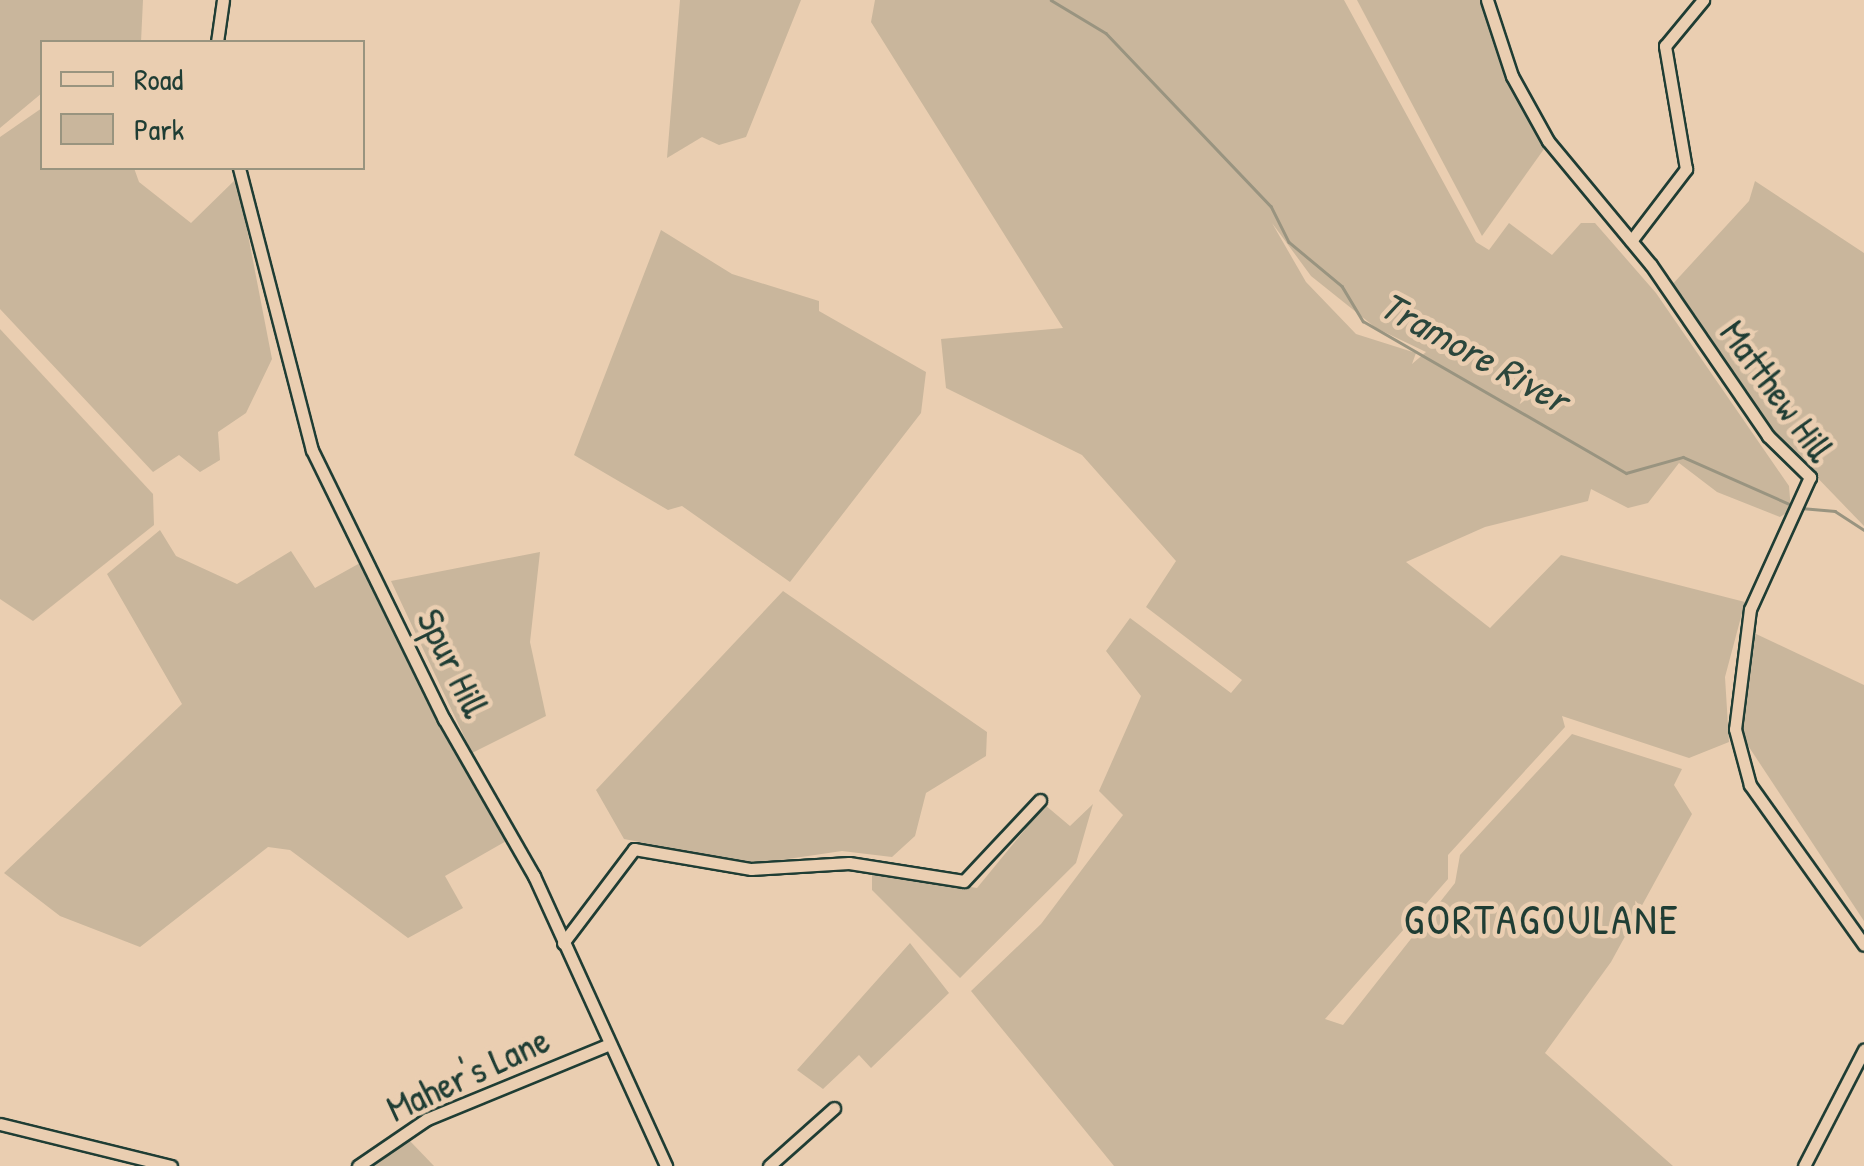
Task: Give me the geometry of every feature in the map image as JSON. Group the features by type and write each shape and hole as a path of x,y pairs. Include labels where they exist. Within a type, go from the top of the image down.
{"street":[{"path":"217,40 224,0"},
{"name":"Matthew Hill","path":"1486,0 1512,76 1548,141 1631,241 1768,436 1810,477 1802,509 1746,624 1735,728 1750,785 1864,946"},
{"path":"1631,241 1686,169 1665,46 1703,0"},
{"name":"Spur Hill","path":"240,170 312,450 564,943 606,1044 666,1166"},
{"path":"564,943 634,850 752,869 849,863 964,881 1040,800"},
{"name":"Maher's Lane","path":"358,1166 427,1118 606,1044"},
{"path":"1804,1166 1864,1050"},
{"path":"768,1166 834,1108"},
{"path":"0,1124 171,1166"}],"green space":[{"path":"0,0 143,0 141,40 40,40 40,95 0,128"},
{"path":"680,0 801,0 746,137 719,145 702,137 667,158"},
{"path":"875,0 1344,0 1476,242 1489,250 1509,223 1552,255 1581,223 1595,223 1656,293 1789,486 1791,510 1780,517 1717,492 1679,463 1648,503 1628,508 1591,489 1588,501 1485,527 1406,562 1490,628 1561,555 1745,602 1725,677 1729,742 1689,758 1562,716 1565,727 1448,855 1448,879 1325,1019 1343,1025 1455,883 1460,855 1572,734 1682,769 1674,785 1692,814 1611,962 1545,1053 1673,1166 1114,1166 971,991 1041,924 1123,815 1099,791 1141,696 1106,651 1130,618 1231,693 1242,680 1146,607 1176,561 1082,455 946,388 941,339 1063,328 871,22","holes":["1272,223 1311,276 1376,328 1426,352 1412,364 1416,353 1356,334 1306,282"]},
{"path":"1357,0 1481,0 1544,149 1482,236"},
{"path":"40,109 40,170 135,170 139,182 191,223 237,178 272,359 246,413 218,432 220,460 200,472 179,455 153,472 0,309 0,137"},
{"path":"1755,181 1864,253 1864,526 1780,439 1670,287 1749,201"},
{"path":"661,230 732,274 819,301 819,311 926,372 921,413 790,582 682,506 668,510 574,455"},
{"path":"0,329 153,494 154,525 33,621 0,599"},
{"path":"160,530 176,556 237,584 291,551 315,588 360,563 508,840 445,876 463,908 408,938 290,850 268,847 140,947 60,916 4,873 182,704 107,574"},
{"path":"540,552 530,642 546,716 472,753 391,581"},
{"path":"783,591 987,732 986,756 926,793 915,836 892,857 842,851 754,864 624,839 596,790"},
{"path":"1754,633 1864,685 1864,921 1741,735 1745,647"},
{"path":"1093,804 1076,863 960,978 872,890 872,871 977,888 1045,805 1070,826"},
{"path":"910,943 949,993 871,1068 859,1055 823,1089 797,1070"},
{"path":"408,1140 434,1166 373,1166"}],"waterway":[{"name":"Tramore River","path":"1051,0 1106,33 1271,206 1289,242 1342,286 1363,321 1626,473 1683,457 1794,506"},
{"path":"1801,508 1835,511 1864,530"}],"district":[{"name":"GORTAGOULANE","path":"1542,919"}]}
